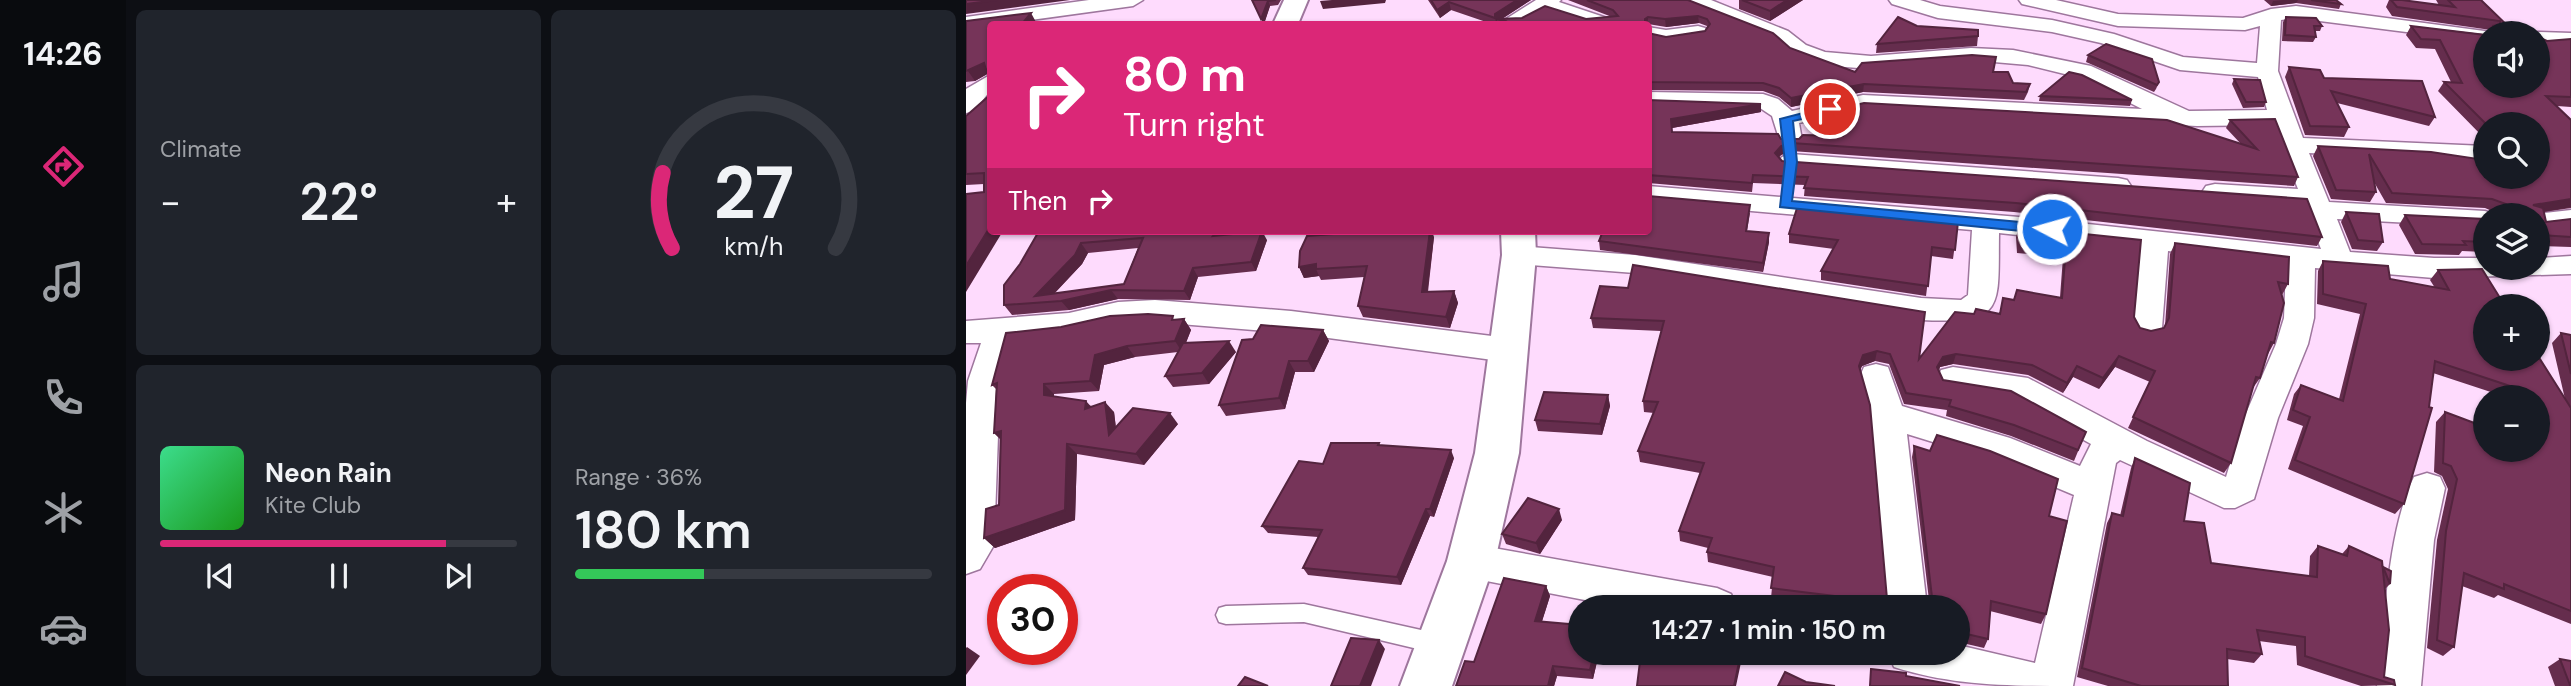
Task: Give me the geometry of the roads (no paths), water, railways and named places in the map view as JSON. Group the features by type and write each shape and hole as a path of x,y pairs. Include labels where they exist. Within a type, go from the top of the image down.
{"street":[{"path":"966,23 1133,0"},
{"path":"1286,21 1296,0"},
{"path":"1693,0 1781,35 1789,45 1811,56 1852,62 1972,54 2038,61 2084,71 2129,95 2180,116"},
{"path":"1899,0 1938,12 2052,26 2107,38 2180,63 2267,71"},
{"path":"2029,0 2118,20 2245,24 2271,15 2295,12 2473,34"},
{"path":"2118,20 2132,0"},
{"path":"1513,21 1548,2 1598,21"},
{"path":"1072,21 1087,6"},
{"path":"2271,15 2267,71 2339,259"},
{"path":"1652,34 1666,36 1698,33"},
{"path":"2550,38 2571,39"},
{"path":"966,106 977,90 987,84"},
{"path":"1652,99 1763,101 1773,104 1786,119 1791,162 1785,204"},
{"path":"1786,119 1863,102 2283,118"},
{"path":"2295,145 2473,153"},
{"path":"1791,162 2141,188"},
{"path":"2183,190 2473,218"},
{"path":"1652,194 1986,223 2301,257 2434,268 2473,268"},
{"path":"2550,220 2571,219"},
{"path":"1426,686 1471,561 1497,453 1519,243 1921,309 1964,311 1979,305 1983,295 1986,223"},
{"path":"2147,328 2155,242"},
{"path":"1952,379 2016,387 2224,493 2235,493 2241,488 2261,418 2292,344 2299,318 2301,257"},
{"path":"2550,267 2571,265"},
{"path":"966,332 1069,324 1118,313 1155,311 1291,322 1508,350"},
{"path":"966,557 975,545 984,382 1001,331"},
{"path":"1876,376 1888,415 1906,595"},
{"path":"1888,415 1998,448 2094,487"},
{"path":"2051,686 2100,457 2118,440"},
{"path":"2399,686 2415,540 2427,488"},
{"path":"1471,561 1653,595"},
{"path":"1958,665 2043,686"}],"lane":[{"path":"1226,615 1304,613 1441,645"}]}
